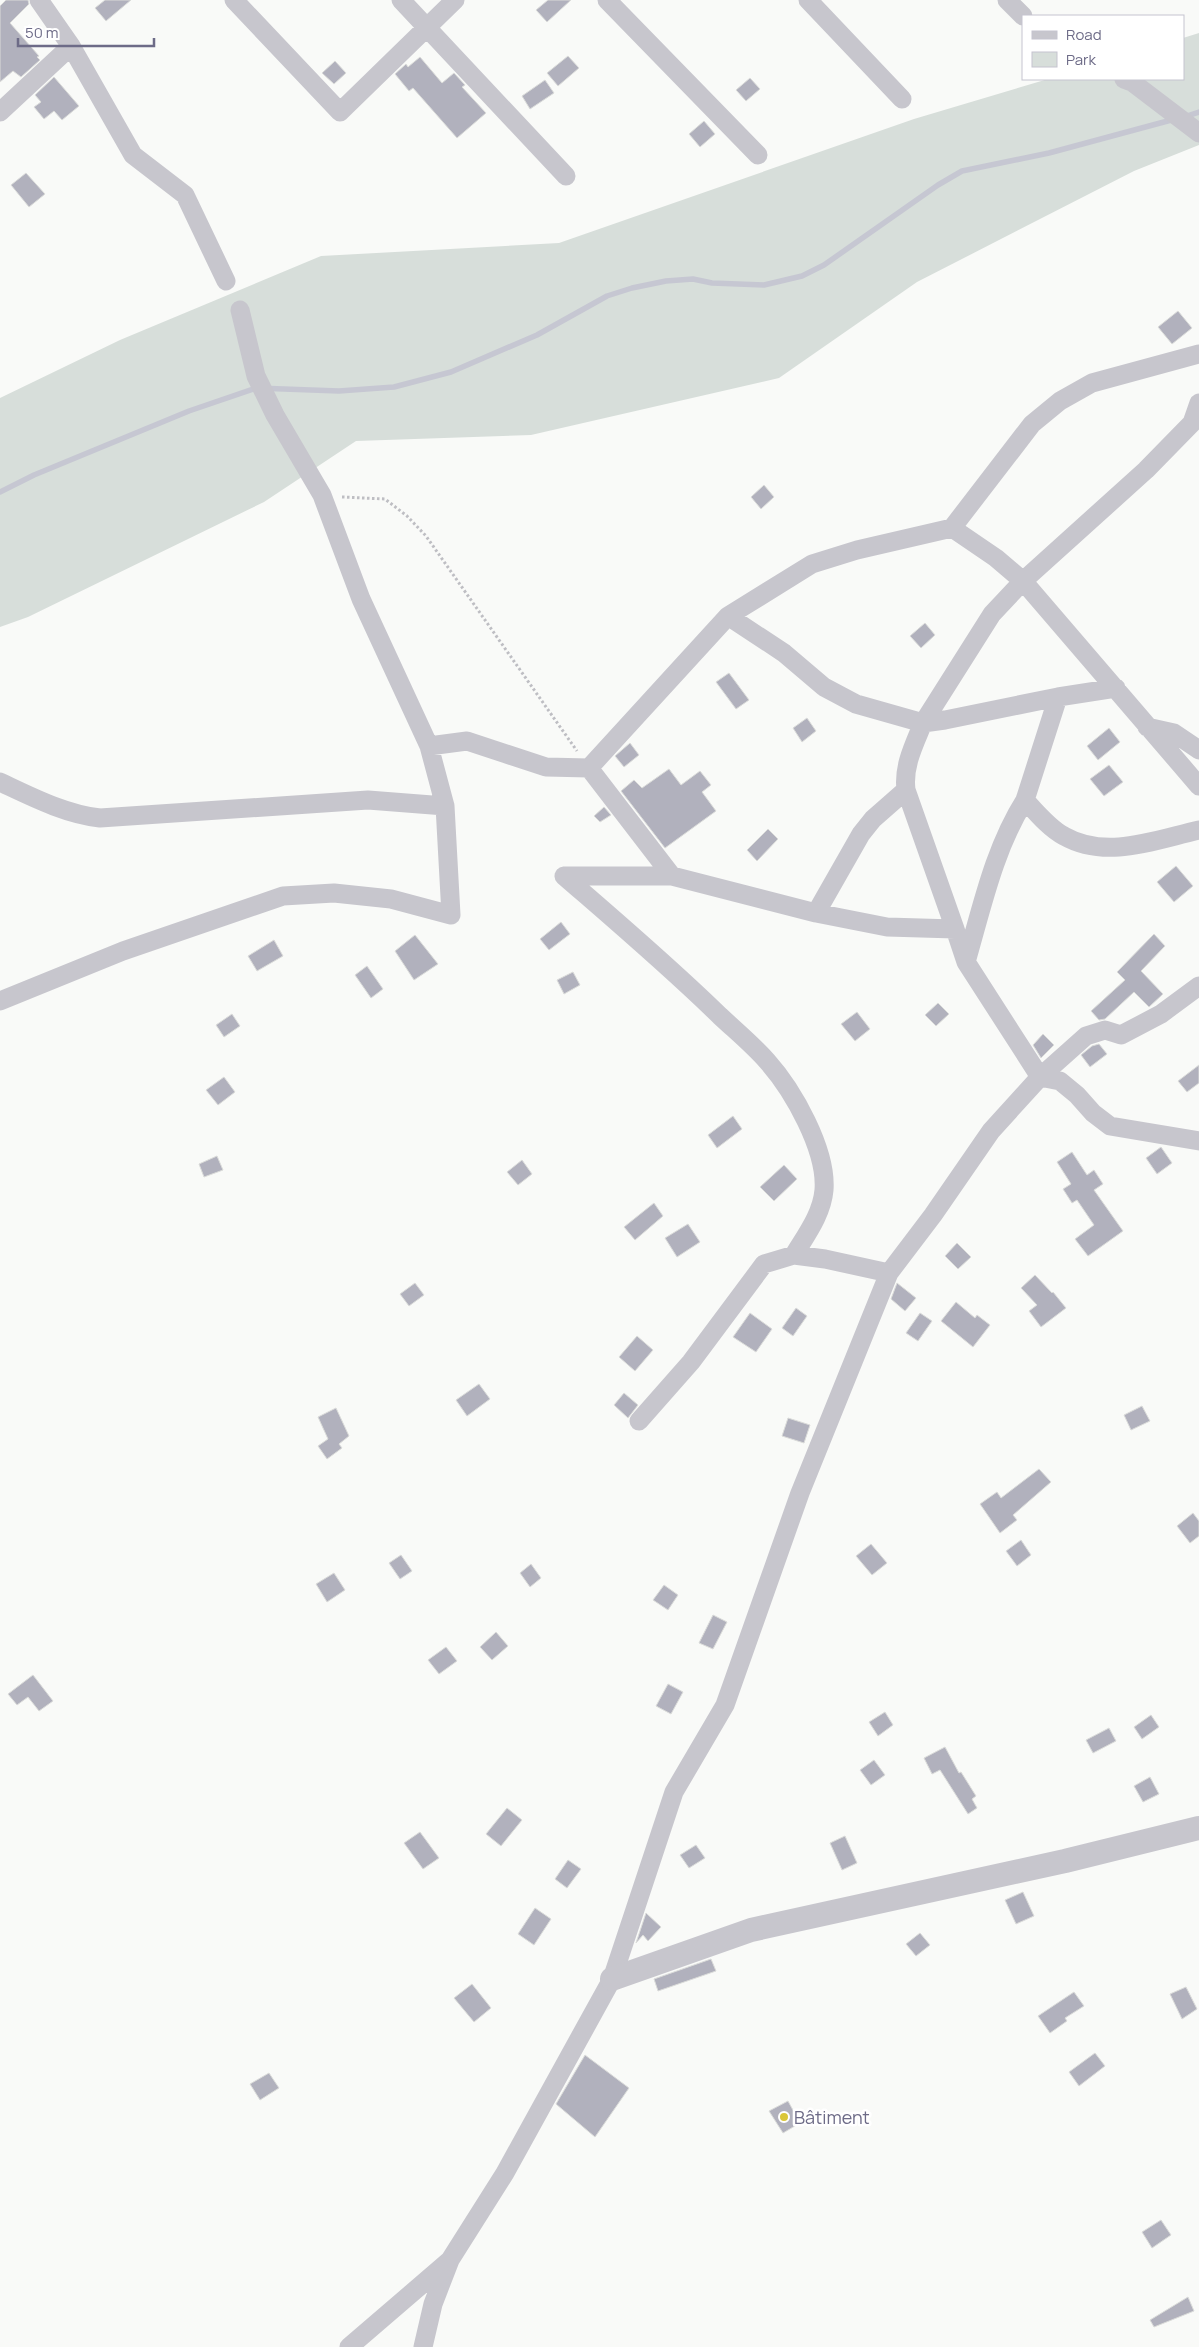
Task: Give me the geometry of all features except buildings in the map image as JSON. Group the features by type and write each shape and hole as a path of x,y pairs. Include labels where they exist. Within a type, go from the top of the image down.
{"street":[{"path":"38,0 71,46 133,155 185,195 226,280"},
{"path":"234,0 340,112 455,0"},
{"path":"400,0 566,176"},
{"path":"607,0 758,156"},
{"path":"808,0 902,99"},
{"path":"1007,0 1022,15"},
{"path":"0,112 71,46"},
{"path":"1127,80 1132,82 1199,133"},
{"path":"0,1001 123,951 283,896 334,893 391,898 451,915 445,806 429,746 361,599 322,496 275,415 256,376 240,310"},
{"path":"429,746 468,741 546,767 589,768 728,616 812,564 857,550 952,528 1032,424 1060,401 1092,383 1199,354"},
{"path":"1199,403 1195,427 1023,581 992,614 923,723 911,750 904,775 906,790 966,962 1040,1077 1060,1081 1077,1095 1092,1113 1110,1126 1199,1141"},
{"path":"952,528 996,558 1023,581 1199,786"},
{"path":"728,616 784,653 824,687 856,704 923,723 1116,688"},
{"path":"966,962 995,862 1015,815 1025,800 1058,697"},
{"path":"1147,727 1174,733 1199,750"},
{"path":"589,768 672,876"},
{"path":"0,782 44,802 83,816 100,818 368,800 445,806"},
{"path":"816,913 861,834 873,819 906,790"},
{"path":"1025,800 1063,836 1103,849 1130,846 1199,830"},
{"path":"794,1255 816,1220 824,1192 824,1166 809,1128 793,1098 767,1061 658,956 564,876 672,876 816,913 887,927 955,929"},
{"path":"423,2347 433,2304 450,2260 509,2166 612,1979 674,1792 724,1705 800,1493 889,1273 933,1216 992,1131 1040,1077 1086,1036 1105,1030 1121,1035 1161,1014 1199,986"},
{"path":"639,1421 691,1362 764,1264 794,1255 826,1259 889,1273"},
{"path":"612,1979 751,1930 1065,1861 1199,1828"},
{"path":"349,2347 450,2260"}],"path":[{"path":"322,496 384,499 407,516 426,536 589,768"}],"green space":[{"path":"1199,33 1199,145 1134,171 917,282 779,378 531,435 356,441 264,502 28,617 0,627 0,398 120,340 321,256 559,243 914,119 1045,80 1184,80 1184,38"}],"waterway":[{"path":"1184,117 1199,112"},
{"path":"0,492 34,475 189,411 256,388 339,391 394,387 451,372 537,335 607,296 632,288 666,281 693,279 712,283 764,285 802,276 824,265 938,185 962,171 1049,153 1175,119"}],"place":[{"name":"Bâtiment","path":"784,2117"}]}
